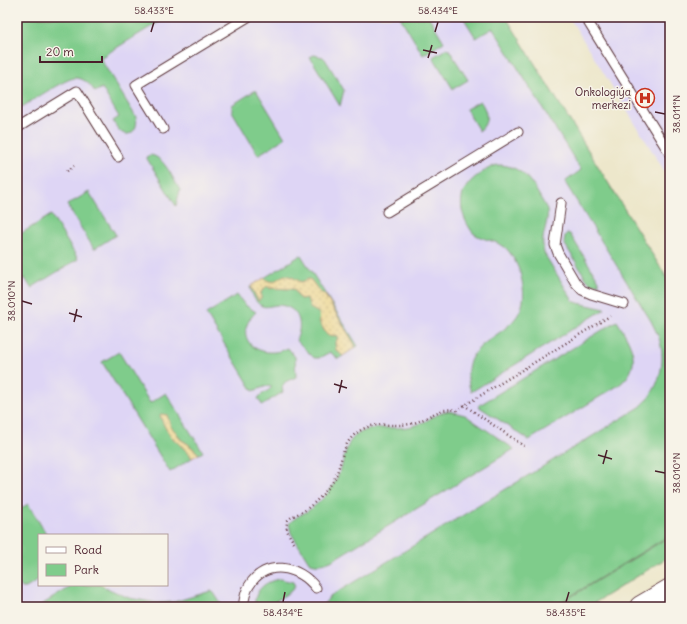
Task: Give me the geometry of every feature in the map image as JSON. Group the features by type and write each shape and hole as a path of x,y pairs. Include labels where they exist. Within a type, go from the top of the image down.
{"main road":[{"path":"641,607 670,590"}],"lane":[{"path":"163,129 136,85 248,17"},
{"path":"585,17 670,154"},
{"path":"17,128 77,91 118,157"},
{"path":"387,212 518,132"},
{"path":"561,203 555,245 575,282 582,290 624,304"},
{"path":"243,607 248,587 261,573 270,570 280,568 301,573 310,579 316,588"}],"path":[{"path":"67,170 74,166"},
{"path":"294,543 287,530 286,526 288,520 309,507 326,490 337,472 346,445 350,438 357,432 364,428 374,426 403,426 421,421 435,412 450,409 457,410 615,313"},
{"path":"464,405 524,446"}],"shaded area":[{"path":"24,17 506,17 670,283 670,536 553,607 17,607 17,21"},
{"name":"Onkologiýa merkezi","path":"569,17 670,17 670,180"}],"green space":[{"path":"25,17 167,17 100,58 136,117 136,125 131,133 125,134 117,128 113,121 119,117 102,88 95,92 91,86 78,78 70,79 64,82 17,110 17,22"},
{"path":"400,17 429,17 444,42 423,55"},
{"path":"463,17 506,17 670,283 670,535 553,607 321,607 331,596 640,407 652,393 660,376 662,366 661,347 659,338 651,321 566,184 566,181 581,170 493,28 476,38"},
{"path":"448,48 468,80 453,89 433,57"},
{"path":"314,55 325,59 344,90 340,106 310,57"},
{"path":"256,90 285,138 258,155 232,111 232,105"},
{"path":"480,101 486,112 486,120 485,124 479,131 466,109"},
{"path":"150,155 160,159 180,190 176,206 146,157"},
{"path":"497,165 507,166 522,173 533,185 547,209 548,214 543,241 544,253 573,301 605,309 471,392 468,372 472,357 482,346 517,316 523,301 522,281 512,255 502,245 473,233 464,217 462,209 463,193 467,186 472,180 482,173"},
{"path":"89,192 116,235 94,249 67,205"},
{"path":"51,215 78,259 31,288 25,278 17,282 17,236"},
{"path":"567,233 570,234 599,281 599,284 591,284 587,280 564,243"},
{"path":"301,255 358,346 355,348 355,345 325,295 320,293 310,279 303,282 272,282 264,278"},
{"path":"251,286 252,289 261,297 261,292 267,286 269,288 294,289 300,299 306,297 320,314 320,323 327,335 338,336 335,343 343,356 338,359 330,352 319,358 314,358 296,340 299,322 298,316 295,312 285,306 278,305 265,307 260,305 253,295"},
{"path":"237,295 245,305 256,312 248,322 246,331 247,339 251,345 258,350 267,352 277,352 288,348 295,357 296,377 285,382 282,387 283,392 262,405 258,398 272,387 267,386 253,391 206,314"},
{"path":"617,321 633,353 631,370 627,377 619,385 529,440 478,406"},
{"path":"119,352 150,403 166,393 203,452 199,454 180,439 171,427 168,418 161,414 172,436 192,458 170,472 102,362"},
{"path":"449,411 465,415 514,449 331,561 320,564 309,562 291,533 289,524 307,512 329,492 338,475 347,448 352,439 365,430 413,426"},
{"path":"28,504 46,534 38,534 38,581 26,588 22,588 17,582 17,511"},
{"path":"670,536 670,556 588,607 554,607"},
{"path":"280,579 293,582 295,586 291,591 273,603 265,607 255,607 256,596 261,588 269,582"},
{"path":"72,586 102,586 129,598 157,603 174,602 211,591 223,607 38,607"}],"sand":[{"path":"285,275 301,282 309,279 311,280 320,292 325,295 355,345 355,348 343,356 336,350 335,343 338,336 327,335 320,323 319,313 310,308 307,298 300,299 294,289 269,288 267,286 261,292 261,299 258,301 251,286 264,278 270,281 275,281"},
{"path":"160,415 167,415 171,427 180,439 199,454 192,458 187,451 174,440 165,426"}],"place":[{"name":"Onkologiýa merkezi","path":"645,98"}]}
